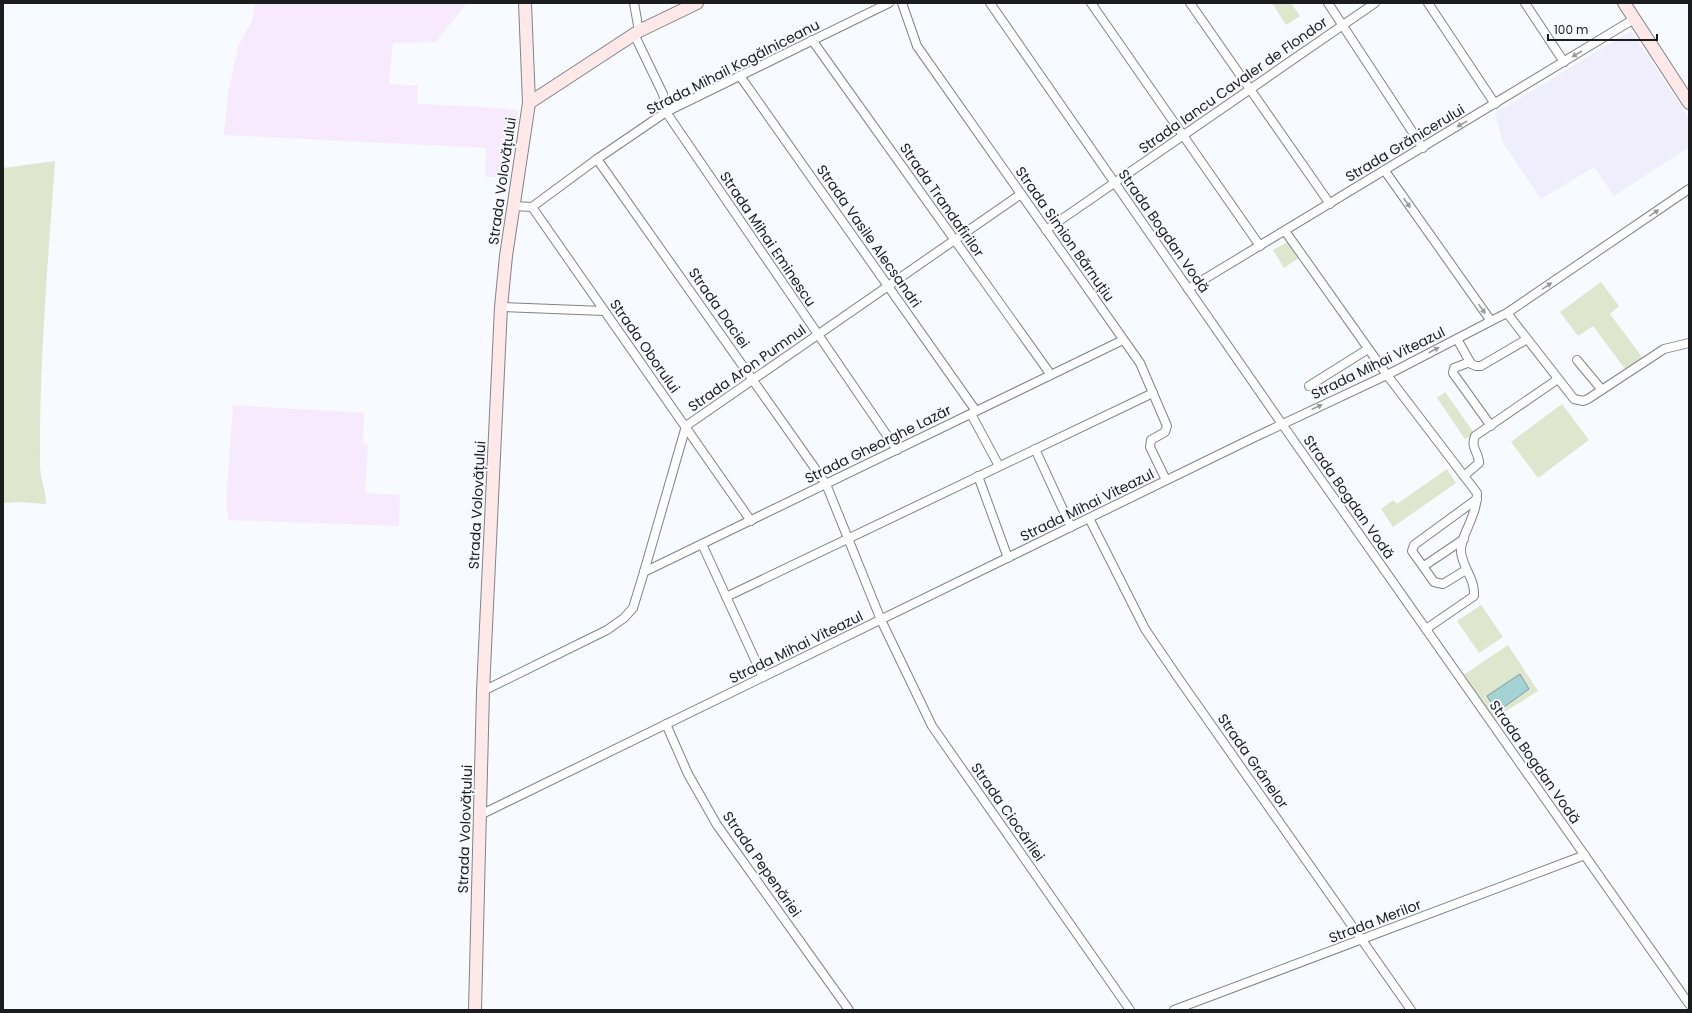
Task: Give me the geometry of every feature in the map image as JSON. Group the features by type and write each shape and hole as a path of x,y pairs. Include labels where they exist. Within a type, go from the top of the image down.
{"main road":[{"name":"Strada Volovățului","path":"475,1010 483,691 501,307 513,206 529,103 525,3"},
{"path":"529,103 636,33 697,3"},
{"path":"1624,3 1689,103"}],"street":[{"name":"Strada Mihai Eminescu","path":"634,3 636,33 662,94 666,112 897,450"},
{"name":"Strada Mihail Kogălniceanu","path":"532,207 597,158 666,112 889,3"},
{"name":"Strada Simion Bărnuțiu","path":"902,3 917,46 1140,363 1167,426 1165,432 1151,440 1150,447 1166,480"},
{"name":"Strada Bogdan Vodă","path":"990,3 1282,424 1689,1004"},
{"path":"1091,3 1260,246"},
{"path":"1190,3 1330,204"},
{"path":"1328,3 1423,148"},
{"name":"Strada Iancu Cavaler de Flondor","path":"1046,230 1375,3"},
{"path":"1428,3 1495,104"},
{"path":"1525,3 1564,62"},
{"name":"Strada Grănicerului","path":"1188,289 1634,20"},
{"name":"Strada Trandafirilor","path":"812,40 1051,375"},
{"name":"Strada Vasile Alecsandri","path":"740,76 888,286 974,413 998,466"},
{"name":"Strada Daciei","path":"597,158 826,484 847,539"},
{"path":"1385,171 1491,321"},
{"name":"Strada Mihai Viteazul","path":"480,815 1166,480 1387,375 1457,339 1506,313 1689,189"},
{"name":"Strada Aron Pumnul","path":"483,691 608,630 624,618 633,608 686,426 1021,194"},
{"path":"513,206 532,207"},
{"name":"Strada Oborului","path":"532,207 751,521"},
{"path":"1285,231 1387,375 1477,493 1474,512 1461,551 1466,570 1473,580 1474,596 1426,629"},
{"path":"501,307 604,311"},
{"path":"1506,313 1574,399 1579,401 1588,399 1664,349 1689,343"},
{"path":"1457,339 1470,362 1468,363 1481,366 1527,339"},
{"name":"Strada Gheorghe Lazăr","path":"644,572 1123,340"},
{"path":"1309,386 1368,349"},
{"path":"1577,360 1602,390"},
{"path":"1470,362 1454,368 1453,372 1491,426"},
{"path":"1464,476 1479,463 1478,456 1473,449 1473,440 1475,436 1558,379"},
{"path":"726,597 1153,393"},
{"path":"1035,449 1072,527"},
{"path":"978,476 1008,558"},
{"path":"1466,570 1443,584 1434,582 1424,566 1413,554 1414,545 1477,499"},
{"name":"Strada Grânelor","path":"1089,518 1145,628 1411,1010"},
{"name":"Strada Ciocârliei","path":"847,539 881,620 932,726 1130,1010"},
{"path":"1424,566 1464,539"},
{"path":"702,544 763,677"},
{"name":"Strada Pepenăriei","path":"666,724 688,774 717,825 849,1010"},
{"name":"Strada Merilor","path":"1174,1010 1585,855"}],"shaded area":[{"path":"255,3 467,3 436,42 393,43 389,84 418,86 417,103 419,104 518,110 509,177 485,177 486,148 224,135 228,93 239,44 252,21"},
{"path":"1631,31 1689,118 1689,147 1614,196 1594,167 1541,199 1503,143 1495,113"},
{"path":"233,405 364,413 363,443 368,444 365,493 400,495 399,526 229,520 226,502"}],"green space":[{"path":"1272,3 1291,3 1300,16 1286,25"},
{"path":"55,161 44,313 40,427 40,465 46,504 20,502 3,503 3,168"},
{"path":"1287,242 1292,244 1300,257 1284,268 1273,250"},
{"path":"1601,282 1619,306 1610,314 1642,357 1625,369 1593,326 1578,336 1560,312"},
{"path":"1445,392 1474,433 1465,439 1437,398"},
{"path":"1562,404 1589,440 1538,478 1511,442"},
{"path":"1447,469 1456,483 1393,527 1381,509 1393,500 1397,504"},
{"path":"1481,605 1503,637 1479,653 1457,621"},
{"path":"1508,645 1538,691 1501,714 1504,717 1495,722 1462,676"}],"water":[{"path":"1520,674 1529,689 1497,712 1487,696"}]}
